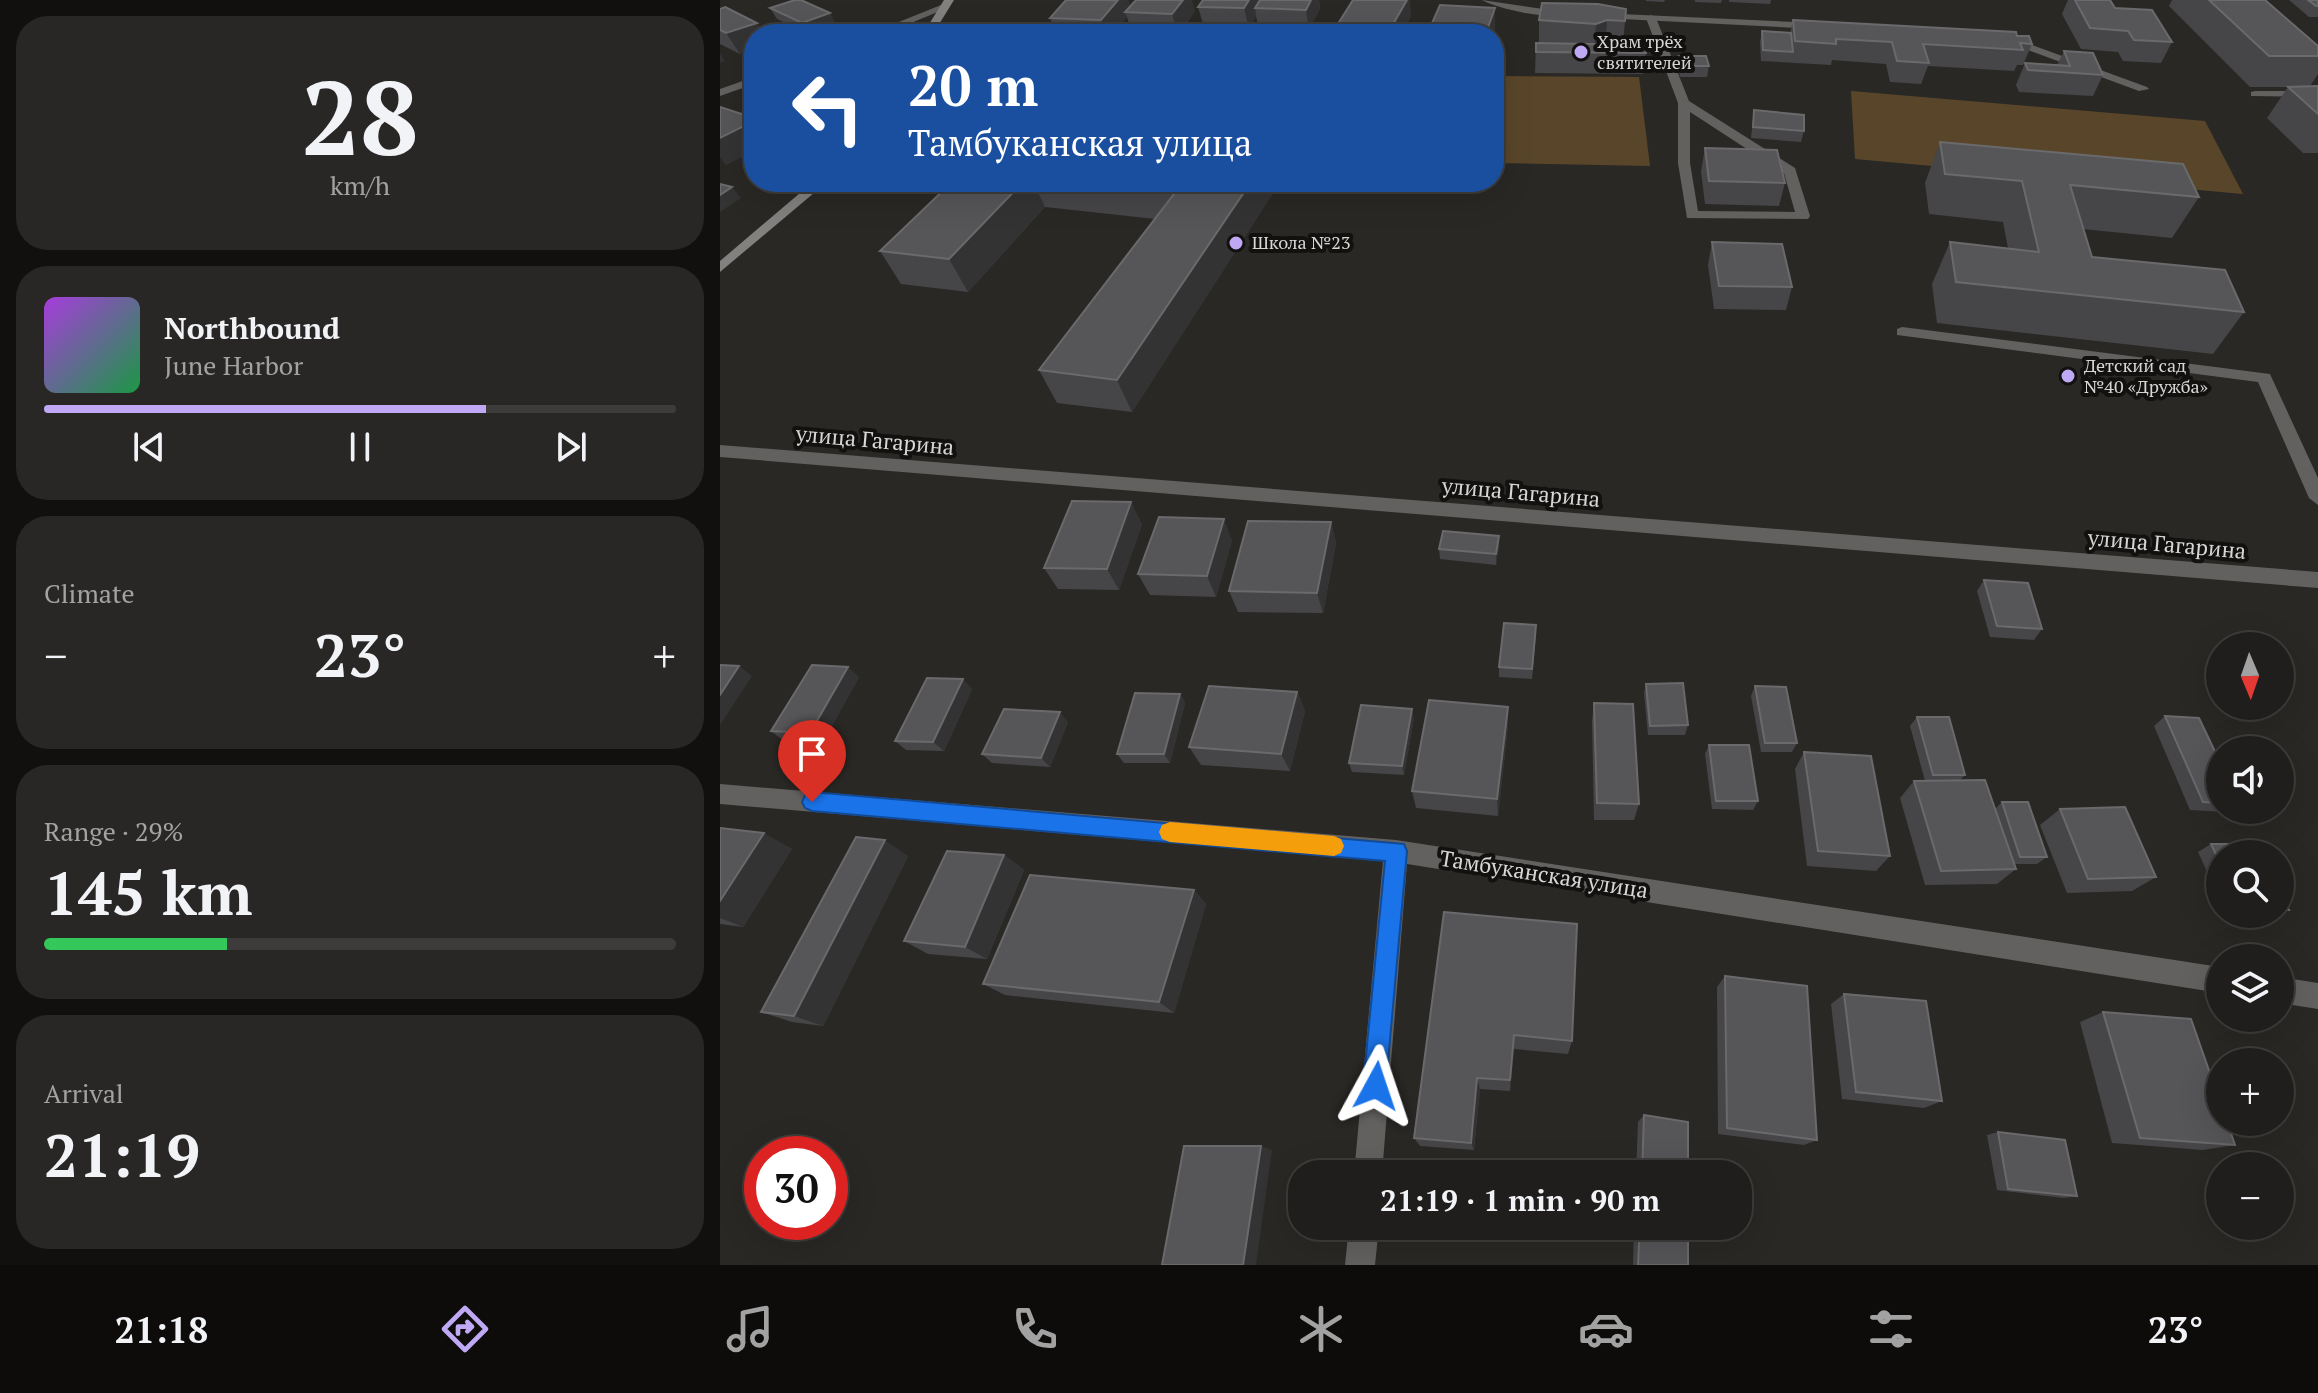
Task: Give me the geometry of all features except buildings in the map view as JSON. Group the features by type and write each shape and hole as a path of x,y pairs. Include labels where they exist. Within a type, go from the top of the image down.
{"street":[{"path":"1487,0 1531,11 1576,14"},
{"path":"898,24 947,3"},
{"path":"934,24 947,3"},
{"path":"1591,15 1826,27"},
{"path":"1651,18 1684,103 1684,163 1692,215 1803,216 1790,171 1684,103"},
{"path":"1985,34 2014,40 2143,89"},
{"path":"720,93 744,84"},
{"path":"2255,94 2318,94"},
{"path":"720,268 809,192"},
{"path":"1902,332 2264,378 2318,498"},
{"name":"улица Гагарина","path":"720,451 2318,580"},
{"name":"Тамбуканская улица","path":"720,794 1396,851 2206,978"},
{"path":"1369,1160 1396,851"},
{"path":"2294,992 2318,996"},
{"path":"1360,1265 1363,1240"}],"shaded area":[{"path":"1504,76 1639,77 1650,166 1504,163"},
{"path":"1851,91 2205,121 2243,194 1855,159"}],"slow traffic":[{"path":"1170,832 1334,846"}],"place":[{"name":"Храм трёх святителей","path":"1581,52"},
{"name":"Школа №23","path":"1236,243"},
{"name":"Детский сад №40 «Дружба»","path":"2068,376"}],"route":[{"path":"812,802 1396,851 1376,1086"}]}
